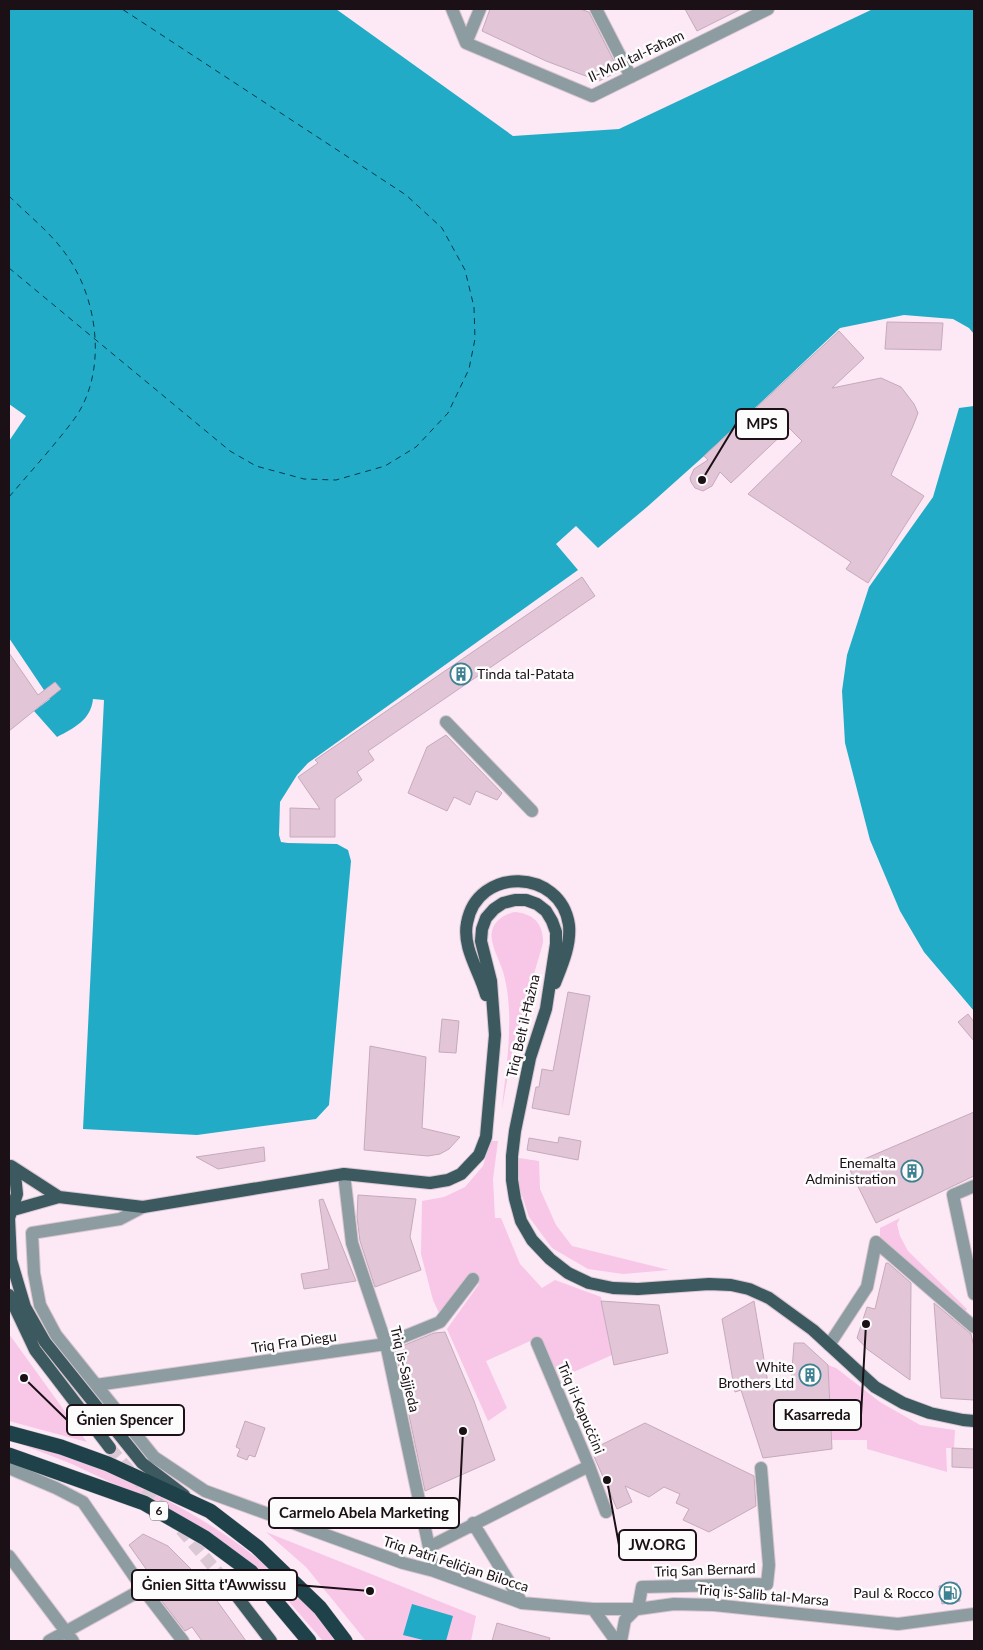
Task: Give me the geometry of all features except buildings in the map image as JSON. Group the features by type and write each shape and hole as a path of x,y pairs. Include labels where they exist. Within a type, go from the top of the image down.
{"highway":[{"name":"6","path":"9,1433 61,1447 108,1464 210,1511 257,1547 320,1608 345,1641"},
{"name":"6","path":"9,1455 144,1503 205,1538 251,1572 309,1641"}],"main road":[{"path":"495,1035 483,982 466,938 467,922 472,908 482,895 494,886 509,881 526,881 541,886 554,895 564,908 569,924 569,940 546,1009"},
{"name":"Triq Belt il-Ħażna","path":"59,1197 143,1207 344,1174 430,1183 448,1180 461,1174 480,1156 486,1137 495,1035 491,981 481,941 482,929 486,918 494,909 504,903 526,900 537,904 546,911 556,932 556,944 546,1009 530,1058 515,1131 512,1156 512,1180 515,1199 521,1221 532,1240 568,1274 589,1283 613,1288 710,1284 731,1285 749,1289 769,1298 813,1330 875,1387 903,1403 930,1413 974,1421"},
{"path":"9,1165 59,1197"},
{"path":"9,1165 17,1184 17,1194 10,1215 11,1260 25,1307 45,1342 142,1463 193,1502"},
{"path":"10,1215 59,1197"},
{"path":"9,1296 36,1350 110,1448"},
{"path":"223,1578 271,1641"}],"street":[{"path":"452,9 466,42"},
{"path":"466,42 480,9"},
{"path":"596,9 631,77"},
{"name":"Il-Moll tal-Faħam","path":"466,42 592,96 768,9"},
{"path":"446,722 532,811"},
{"name":"Triq is-Sajjieda","path":"344,1174 352,1243 386,1344 434,1571"},
{"path":"974,1186 953,1195 974,1294"},
{"name":"Triq Patri Feliċjan Bilocca","path":"143,1207 120,1219 32,1233 34,1273 40,1305 56,1334 154,1457 204,1491 403,1563 434,1571 522,1603 593,1609 637,1609"},
{"path":"829,1344 867,1287 876,1242 974,1326"},
{"name":"Triq Fra Diegu","path":"96,1385 386,1344 440,1322 473,1280"},
{"name":"Triq il-Kapuċċini","path":"537,1343 589,1466 606,1512"},
{"path":"428,1547 589,1466"},
{"path":"9,1468 83,1502 143,1589 183,1641"},
{"name":"Triq San Bernard","path":"637,1609 642,1587 767,1584 769,1565 761,1468"},
{"path":"473,1523 522,1603"},
{"path":"9,1556 70,1636"},
{"path":"49,1641 70,1636 143,1589"},
{"name":"Triq is-Salib tal-Marsa","path":"637,1609 674,1604 714,1605 898,1624 974,1614"},
{"path":"593,1609 616,1641"},
{"path":"621,1641 625,1620 637,1609"}],"shaded area":[{"path":"514,912 532,917 536,921 542,930 543,943 513,1046 502,1109 509,1042 509,1008 504,975 492,942 492,931 493,927 503,916"},
{"path":"491,1141 498,1141 493,1179 495,1218 501,1218 520,1264 542,1288 555,1280 601,1297 612,1355 560,1378 539,1337 486,1361 507,1408 488,1421 447,1329 479,1284 470,1275 439,1313 433,1300 421,1254 422,1201 444,1197 465,1187 483,1166"},
{"path":"519,1158 539,1161 540,1189 556,1225 572,1246 669,1270 623,1274 588,1269 552,1248 529,1217 518,1183"},
{"path":"900,1218 897,1224 900,1236 908,1251 967,1309 963,1314 880,1240 880,1228"},
{"path":"9,1334 87,1442 9,1421"},
{"path":"828,1365 836,1368 880,1402 920,1425 955,1430 954,1448 946,1448 947,1472 867,1449 867,1440 832,1440"},
{"path":"23,1441 67,1456 154,1494 236,1542 273,1572 306,1604 335,1641 323,1641 290,1603 251,1565 152,1502 72,1464 23,1445"},
{"path":"266,1532 476,1616 471,1641 366,1641 306,1567"}],"water":[{"path":"9,9 336,9 513,136 619,129 873,9 974,9 974,334 969,328 953,319 904,315 840,328 704,456 598,548 576,526 556,544 578,570 308,763 297,775 280,802 279,835 281,842 337,844 348,850 351,861 329,1105 316,1119 197,1135 83,1129 104,700 93,699 92,706 85,718 75,727 57,737 34,711 50,699 9,638 9,441 26,416 9,404"},
{"path":"974,406 974,1011 924,952 900,911 870,840 845,743 842,691 847,655 869,587 933,497 959,408"},
{"path":"412,1604 453,1616 446,1641 427,1641 403,1635"}],"ferry route":[{"path":"9,268 230,451 256,466 304,479 336,480 385,466 416,447 448,413 469,369 475,339 474,307 465,270 442,228 406,195 122,9"},
{"path":"9,196 38,223 65,253 85,291 95,334 95,357 92,379 85,399 75,418 9,497"}],"tunnel":[{"path":"110,1448 223,1578"}],"place":[{"name":"MPS","path":"702,480"},
{"name":"Tinda tal-Patata","path":"461,674"},
{"name":"Enemalta Administration","path":"912,1171"},
{"name":"Kasarreda","path":"866,1324"},
{"name":"White Brothers Ltd","path":"810,1375"},
{"name":"Ġnien Spencer","path":"24,1378"},
{"name":"Carmelo Abela Marketing","path":"463,1431"},
{"name":"JW.ORG","path":"607,1480"},
{"name":"Ġnien Sitta t'Awwissu","path":"370,1591"},
{"name":"Paul & Rocco","path":"950,1593"}]}
